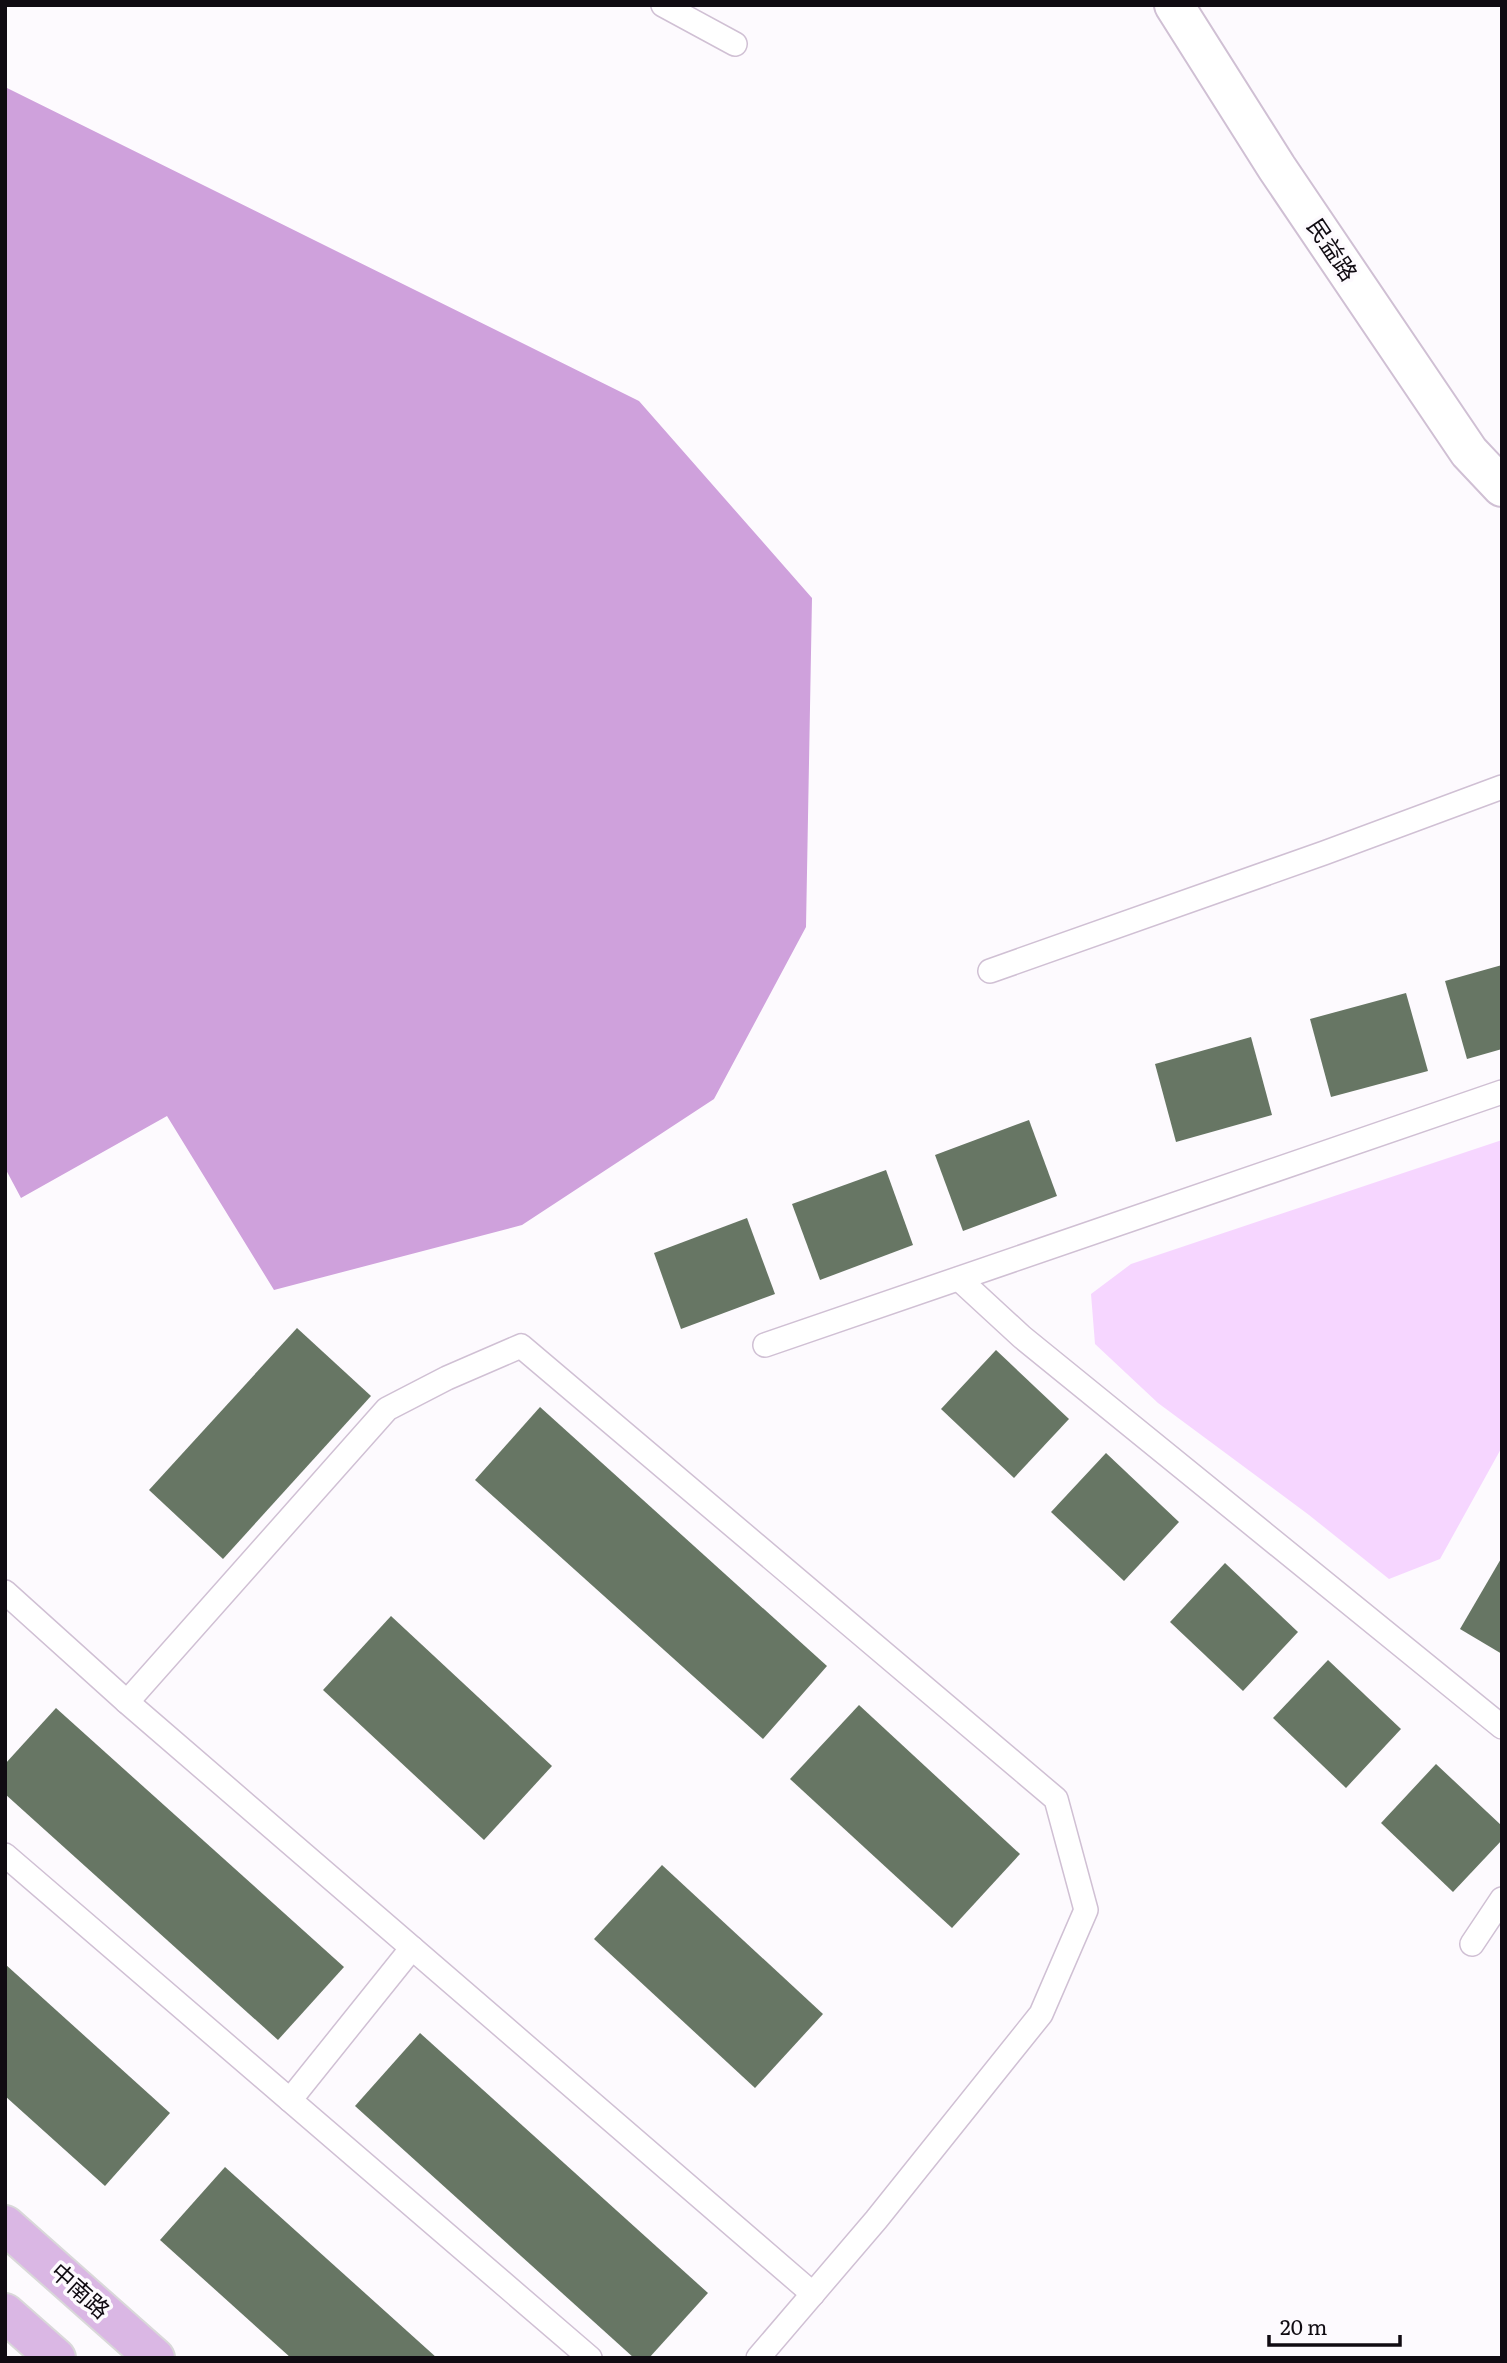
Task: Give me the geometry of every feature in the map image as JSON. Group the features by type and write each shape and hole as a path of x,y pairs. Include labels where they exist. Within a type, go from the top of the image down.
{"main road":[{"name":"中南路","path":"5,2225 155,2358"},
{"path":"5,2313 56,2358"}],"street":[{"name":"民益路","path":"1174,5 1277,168 1469,452 1502,486"}],"lane":[{"path":"663,5 735,44"},
{"path":"990,971 1324,853 1502,786"},
{"path":"765,1345 1502,1092"},
{"path":"959,1279 1021,1337 1502,1727"},
{"path":"127,1702 387,1409 447,1378 521,1346 1056,1799 1086,1910 1041,2014 885,2209 758,2358"},
{"path":"5,1592 127,1702 813,2294"},
{"path":"5,1855 590,2358"},
{"path":"1472,1944 1502,1899"},
{"path":"290,2100 412,1948"}],"shaded area":[{"path":"5,87 639,401 812,598 806,927 714,1099 522,1225 274,1290 167,1116 21,1198 5,1168"},
{"path":"1502,1140 1502,1447 1440,1559 1389,1579 1309,1515 1158,1403 1095,1344 1091,1294 1131,1264"}],"building":[{"path":"1502,965 1502,1049 1467,1059 1445,981"},
{"path":"1406,993 1428,1071 1331,1097 1310,1019"},
{"path":"1251,1037 1272,1115 1176,1142 1155,1064"},
{"path":"1029,1120 1057,1196 963,1231 935,1155"},
{"path":"886,1170 913,1245 820,1280 792,1204"},
{"path":"747,1218 775,1294 681,1329 654,1253"},
{"path":"297,1328 371,1396 223,1559 149,1490"},
{"path":"996,1350 1069,1419 1014,1478 941,1409"},
{"path":"540,1407 827,1666 763,1739 475,1480"},
{"path":"1106,1453 1179,1522 1124,1581 1051,1512"},
{"path":"1502,1557 1502,1654 1460,1629"},
{"path":"1225,1563 1298,1632 1243,1691 1170,1622"},
{"path":"391,1616 552,1766 484,1840 323,1690"},
{"path":"1328,1660 1401,1729 1346,1788 1273,1718"},
{"path":"859,1705 1020,1854 952,1928 790,1779"},
{"path":"56,1708 344,1967 278,2040 5,1794 5,1764"},
{"path":"1436,1764 1502,1826 1502,1840 1453,1892 1381,1823"},
{"path":"662,1865 823,2014 755,2088 594,1939"},
{"path":"5,1964 170,2113 105,2186 5,2096"},
{"path":"420,2033 708,2293 649,2358 634,2358 355,2106"},
{"path":"225,2167 437,2358 291,2358 160,2240"}]}
